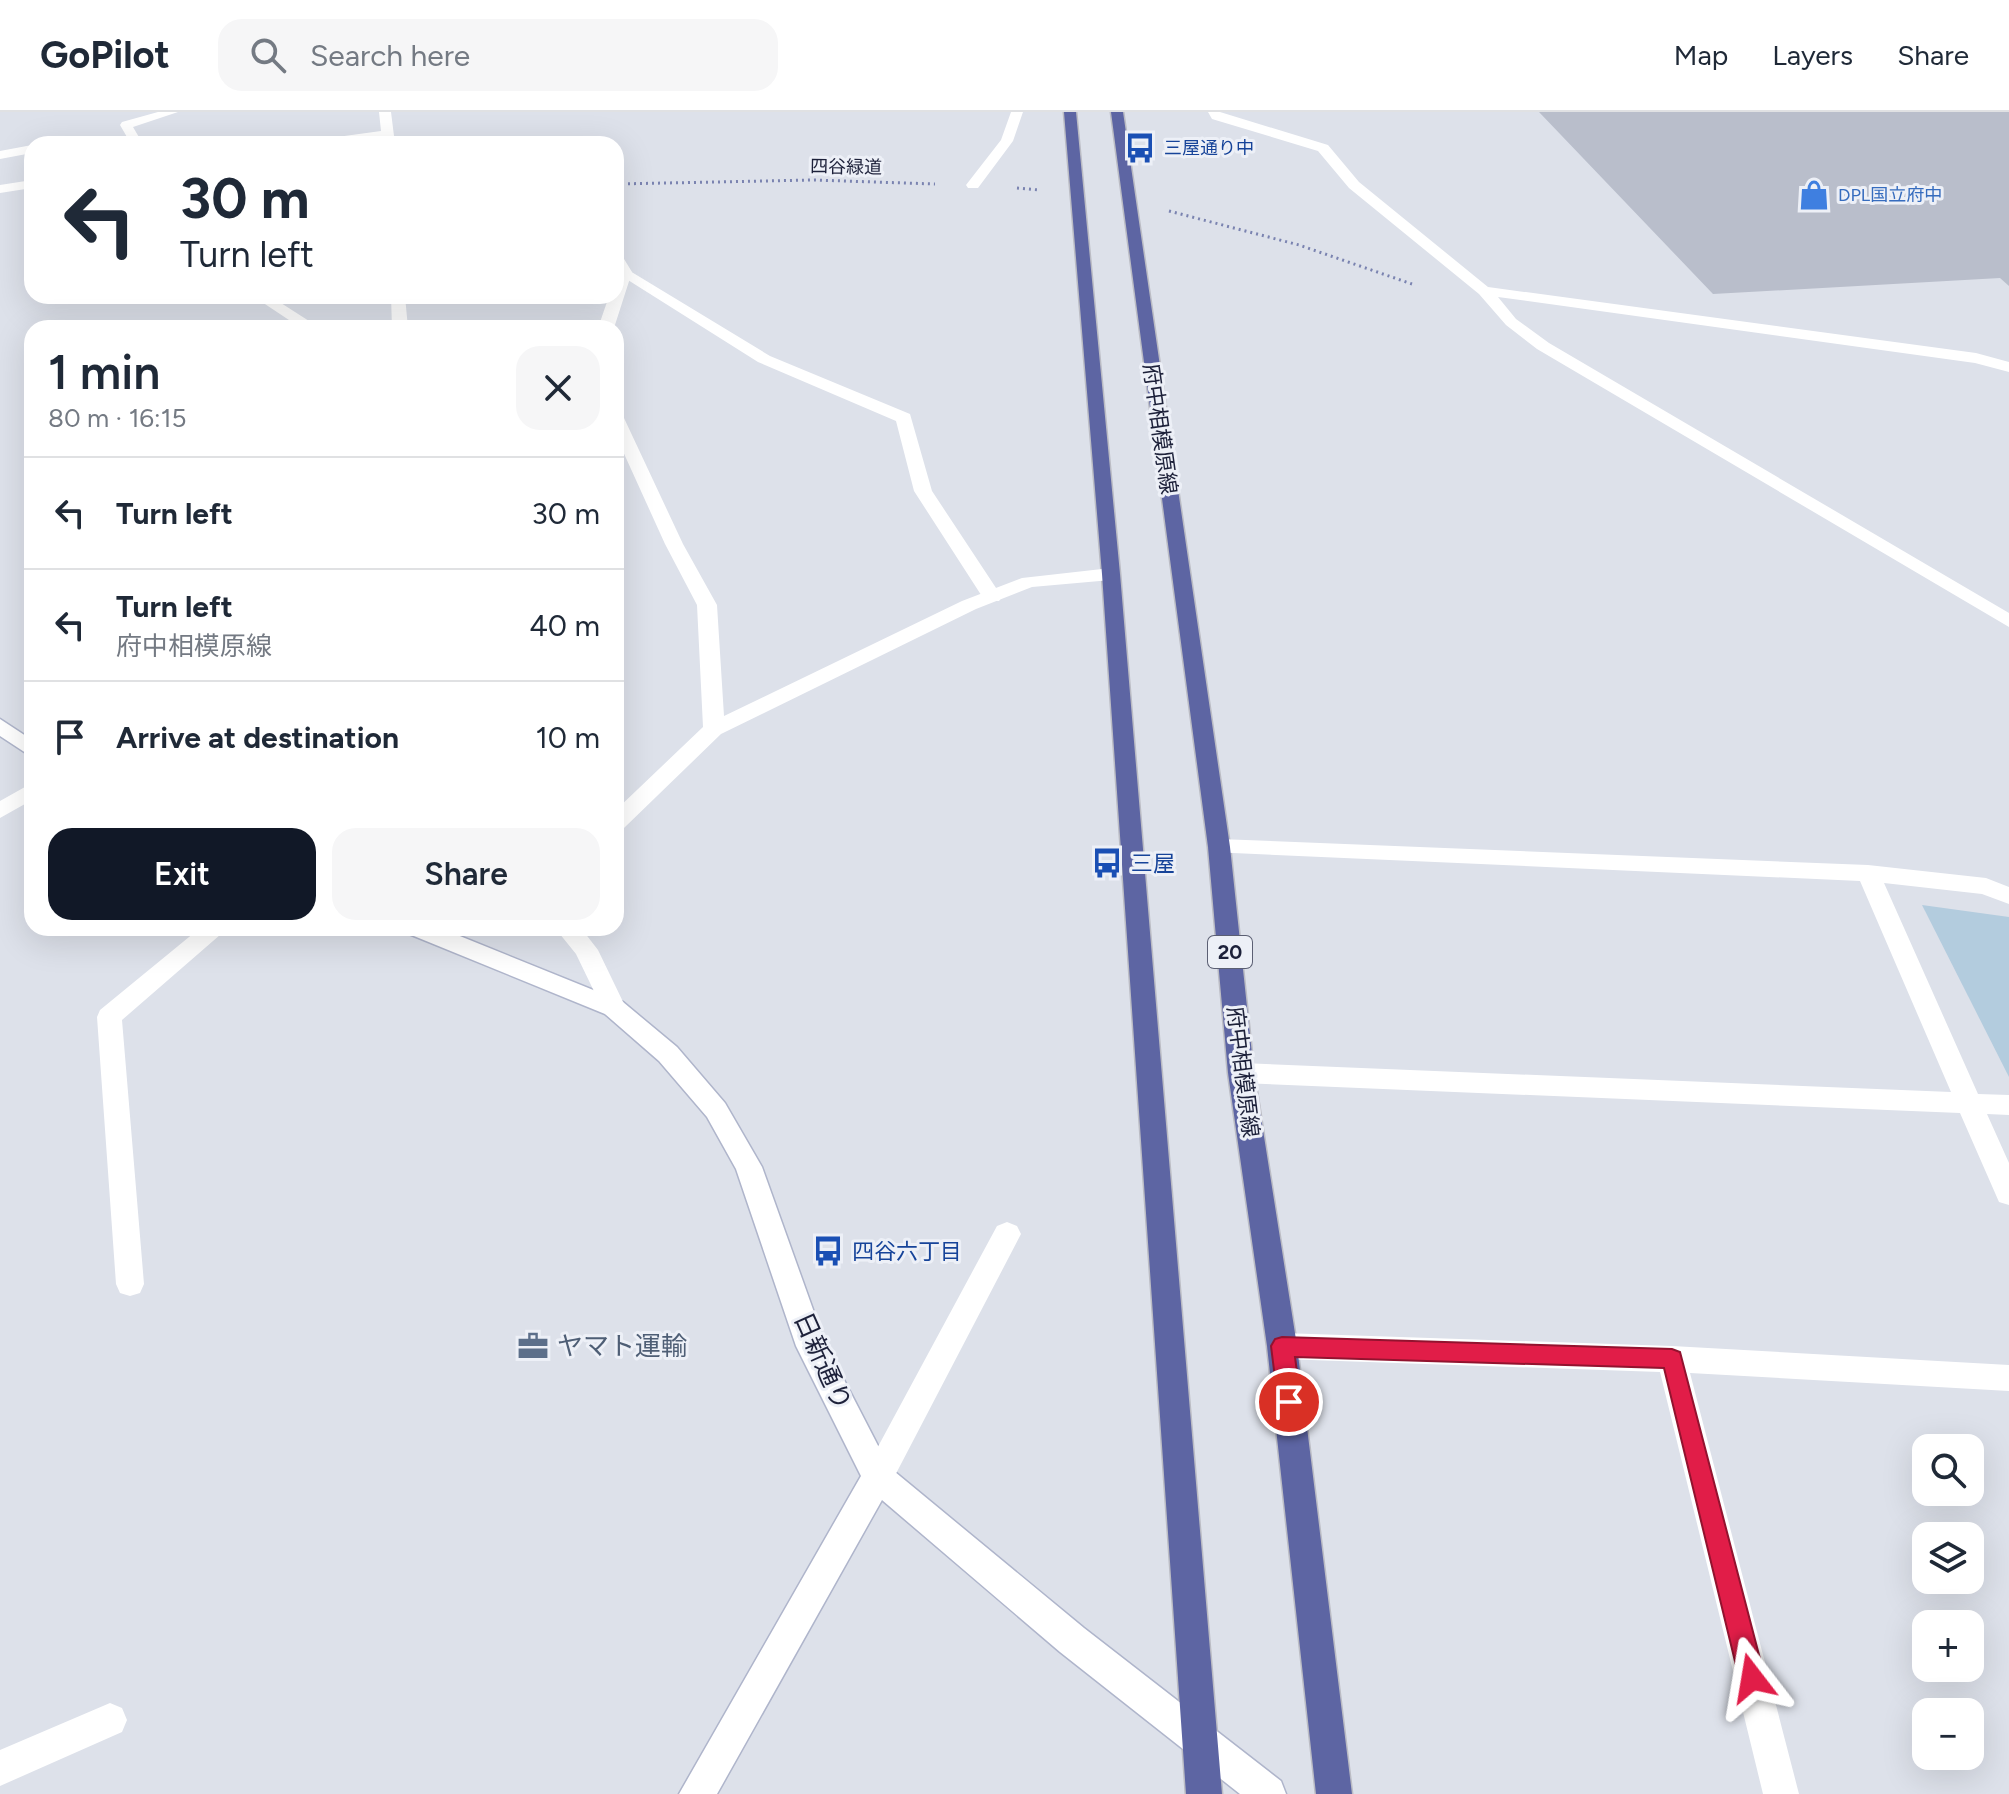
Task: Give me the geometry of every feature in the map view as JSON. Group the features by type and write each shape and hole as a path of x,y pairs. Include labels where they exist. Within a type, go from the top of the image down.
{"main road":[{"path":"1070,112 1111,574 1204,1794"},
{"name":"府中相模原線","path":"1117,112 1219,847 1241,1073 1282,1346 1334,1794"}],"street":[{"path":"132,136 126,125 172,112"},
{"path":"385,112 388,136"},
{"path":"973,185 1007,141 1017,112"},
{"path":"1214,112 1216,116 1323,148 1354,185 1484,291 1511,322 1543,346 2009,621"},
{"path":"0,155 24,150"},
{"path":"0,189 24,185"},
{"path":"624,275 625,272 764,359 904,418 923,491 992,597"},
{"path":"1484,291 1976,358 2009,367"},
{"path":"273,304 299,320"},
{"path":"624,435 674,544 707,605 714,729"},
{"path":"624,815 714,729 1029,582 1111,574"},
{"path":"0,726 24,744"},
{"path":"0,811 24,795"},
{"path":"1219,847 1868,873 1986,886 2009,896"},
{"path":"1868,873 2009,1194"},
{"path":"130,1284 109,1017 206,936"},
{"name":"日新通り","path":"437,936 614,1008 668,1054 716,1110 749,1167 811,1346 878,1477 1027,1603 1268,1794"},
{"path":"575,936 586,950 614,1008"},
{"path":"1241,1073 2009,1105"},
{"path":"697,1794 878,1477 1007,1234"},
{"path":"1282,1346 1672,1359 2009,1378"},
{"path":"1672,1359 1781,1794"},
{"path":"0,1768 110,1720"}],"path":[{"name":"四谷緑道","path":"624,184 814,180 973,185 1076,194"},
{"path":"1128,205 1171,211 1299,245 1424,288"}],"shaded area":[{"path":"1922,905 2009,917 2009,1077"}],"building":[{"name":"DPL国立府中","path":"1539,112 2009,112 2009,286 2000,278 1713,294"}],"place":[{"name":"三屋通り中","path":"1140,148"},
{"name":"DPL国立府中","path":"1814,195"},
{"name":"三屋","path":"1107,863"},
{"name":"四谷六丁目","path":"828,1251"},
{"name":"ヤマト運輸","path":"533,1346"}],"route":[{"path":"1289,1402 1282,1346 1672,1359 1752,1678"}]}
